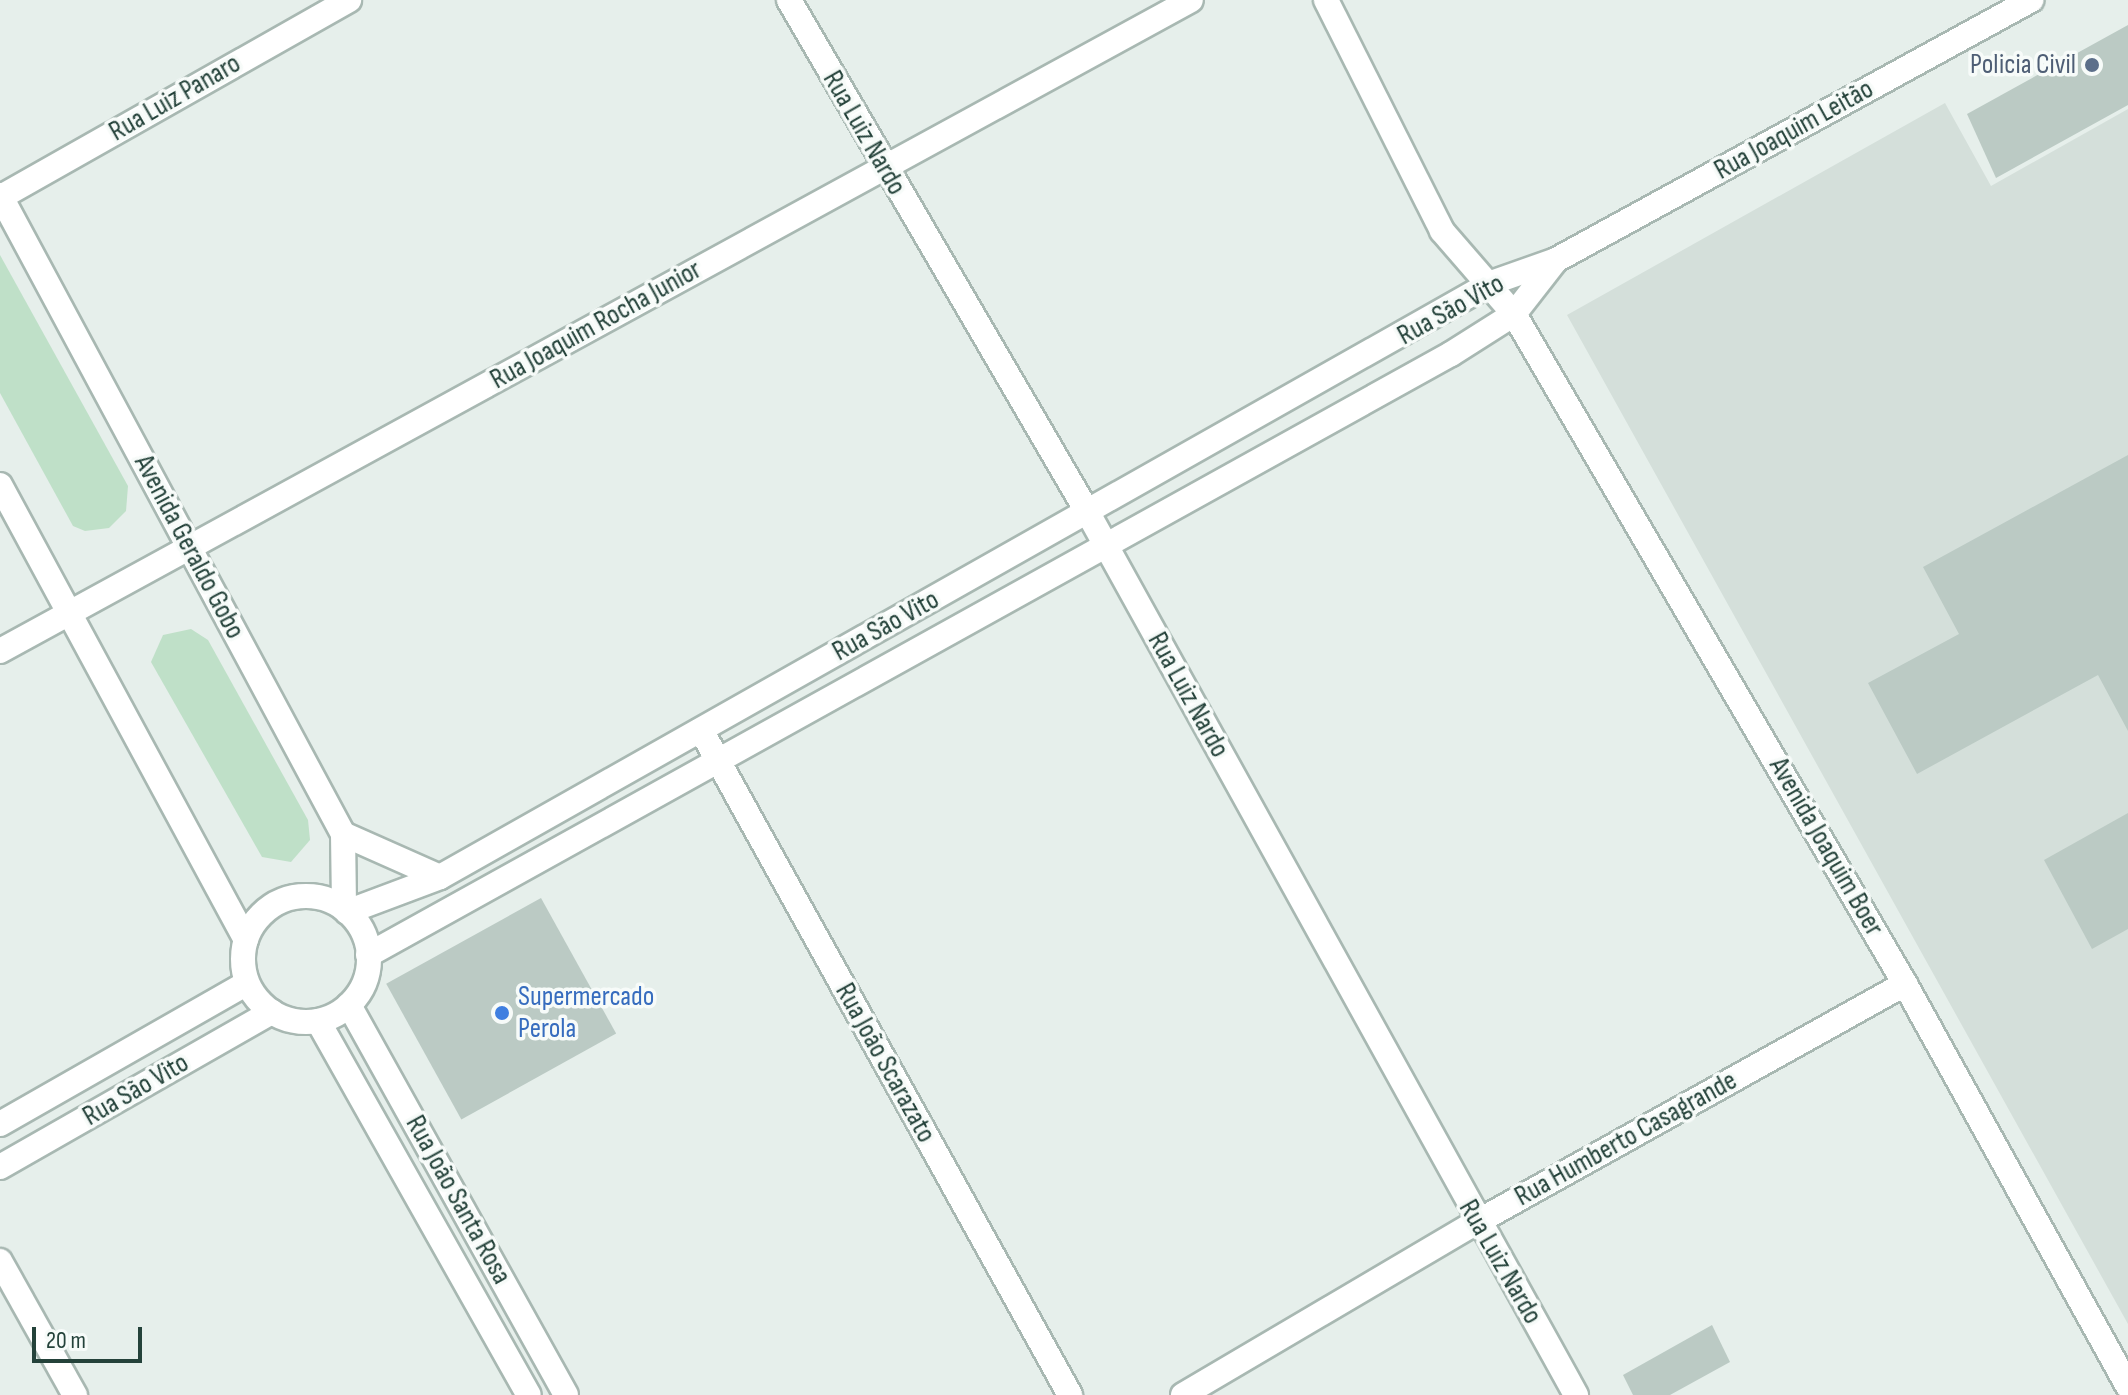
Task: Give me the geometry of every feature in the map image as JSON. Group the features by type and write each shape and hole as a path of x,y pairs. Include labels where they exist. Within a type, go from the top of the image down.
{"street":[{"name":"Rua Luiz Panaro","path":"1,196 349,0"},
{"name":"Rua Luiz Nardo","path":"789,0 884,168 1088,513 1477,1222 1576,1395"},
{"name":"Rua Joaquim Rocha Junior","path":"0,651 1191,0"},
{"name":"Avenida Joaquim Boer","path":"1326,0 1442,231 1491,283 1514,314 1905,984 2128,1386"},
{"name":"Rua Joaquim Leitão","path":"1556,260 2031,0"},
{"name":"Avenida Geraldo Gobo","path":"1,196 343,834 346,911"},
{"name":"Rua São Vito","path":"346,911 440,877 1491,283 1556,260"},
{"name":"Rua São Vito","path":"368,955 1437,362 1514,314 1556,260"},
{"path":"0,485 246,940 247,983 272,1012 294,1021 318,1021 349,1005 365,982 368,955 365,939 346,911 317,898 287,899 262,915 246,940"},
{"name":"Rua João Scarazato","path":"701,730 1070,1395"},
{"path":"343,834 440,877"},
{"name":"Rua São Vito","path":"0,1124 247,983"},
{"name":"Rua Humberto Casagrande","path":"1183,1395 1477,1222 1905,984"},
{"name":"Rua João Santa Rosa","path":"349,1005 566,1395"},
{"name":"Rua São Vito","path":"0,1167 272,1012"},
{"name":"Rua João Santa Rosa","path":"318,1021 529,1395"},
{"path":"0,1261 75,1395"}],"shaded area":[{"path":"1945,103 1991,186 2128,109 2128,1324 1567,315"}],"green space":[{"path":"0,255 128,486 126,511 109,528 85,531 73,526 0,393"},
{"path":"191,629 208,640 308,820 310,840 291,862 262,857 151,662 163,635"}],"building":[{"name":"Policia Civil","path":"2128,25 2128,105 1996,178 1967,114"},
{"path":"2128,455 2128,731 2098,675 1917,774 1868,683 1959,634 1923,567"},
{"path":"2128,813 2128,929 2092,949 2044,860"},
{"name":"Supermercado Perola","path":"541,898 616,1034 461,1119 386,984"},
{"path":"1712,1325 1730,1362 1670,1395 1633,1395 1623,1375"}],"place":[{"name":"Policia Civil","path":"2092,65"},
{"name":"Supermercado Perola","path":"502,1013"}]}
